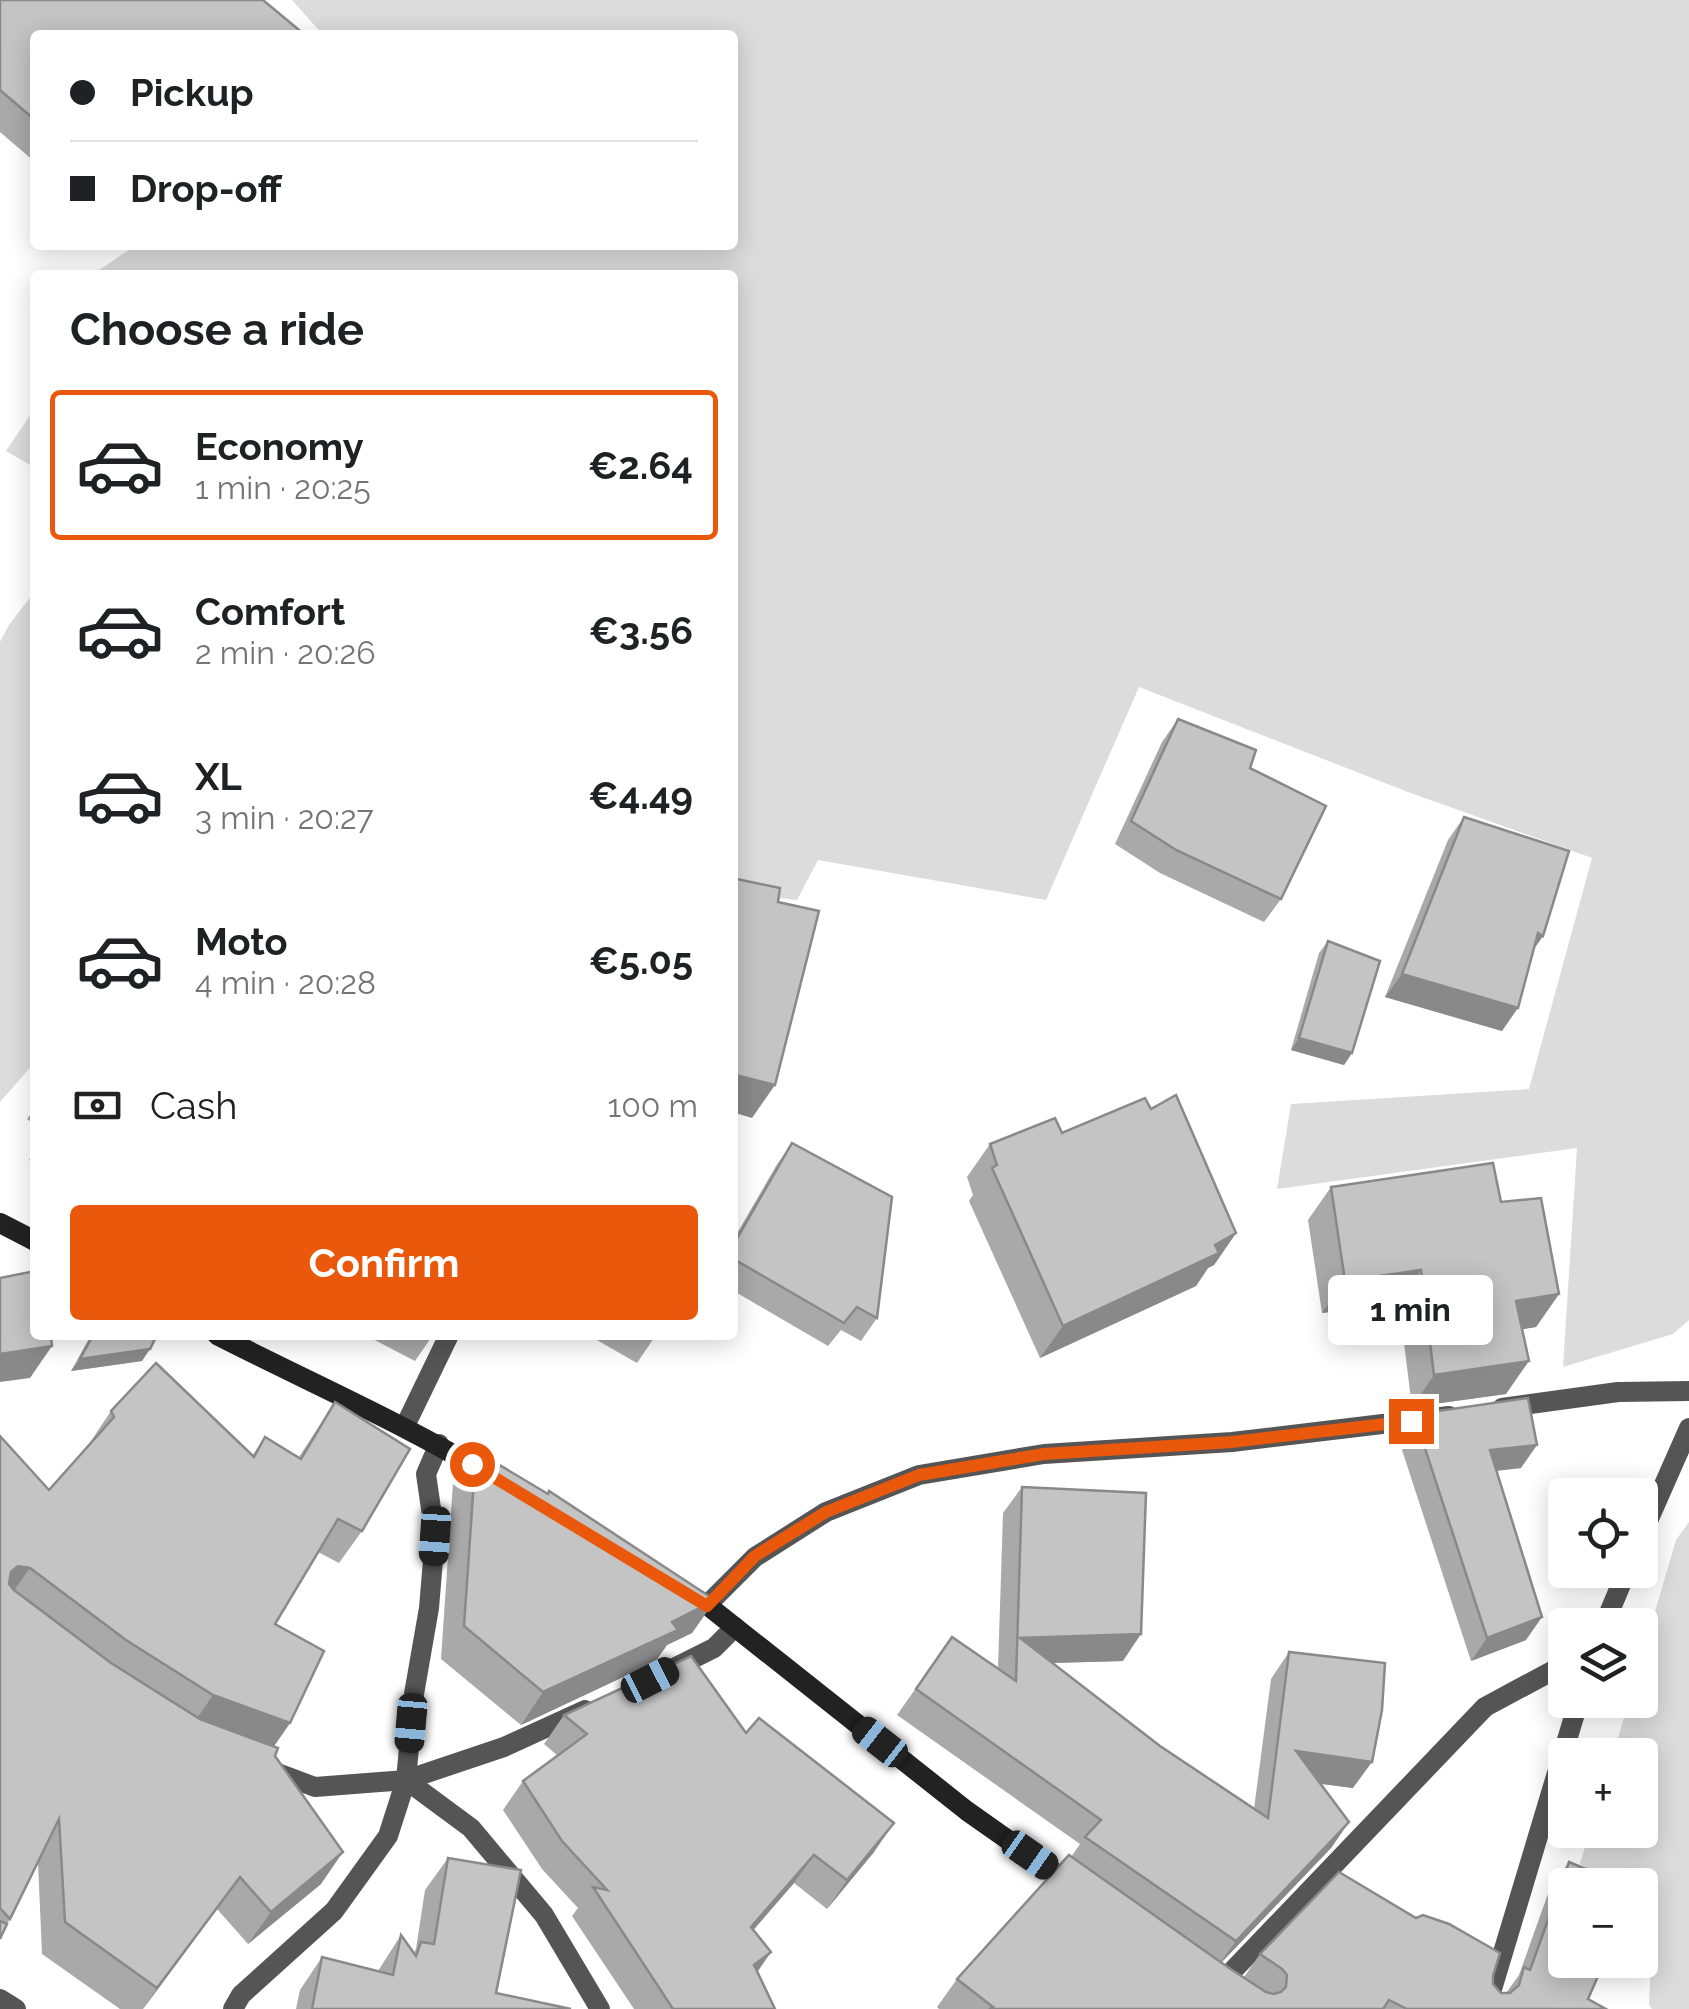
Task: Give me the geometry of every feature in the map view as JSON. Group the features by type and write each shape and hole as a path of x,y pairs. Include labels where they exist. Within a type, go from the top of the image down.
{"main road":[{"path":"0,1223 30,1238"},
{"path":"227,1340 405,1426 506,1484"},
{"path":"674,1585 707,1606 967,1811 1092,1899"}],"street":[{"path":"405,1426 447,1340"},
{"path":"707,1606 755,1556 826,1512 919,1475 1044,1454 1232,1442 1618,1392 1689,1392"},
{"path":"1658,1498 1689,1428"},
{"path":"233,2009 241,1996 334,1912 388,1836 406,1780 414,1694 429,1608 435,1536 426,1474 439,1444"},
{"path":"650,1680 714,1648 734,1628"},
{"path":"1217,1985 1486,1707 1548,1673"},
{"path":"241,1760 315,1787 406,1780 504,1747 602,1703"},
{"path":"1486,2009 1574,1718"},
{"path":"406,1780 471,1828 544,1915 600,2009"},
{"path":"0,1998 16,2009"}],"shaded area":[{"path":"292,0 1689,0 1689,1320 1673,1334 1563,1367 1577,1148 1277,1189 1291,1104 1529,1089 1592,858 1408,792 1139,687 1046,900 818,860 797,900 738,894 738,270 99,270 129,250 738,250 738,30 319,30"},
{"path":"30,415 30,465 6,451"},
{"path":"30,598 30,1068 0,1102 0,642"},
{"path":"1689,1522 1689,2009 1652,2009 1650,1978 1658,1978 1658,1868 1586,1868 1580,1864 1585,1848 1658,1848 1658,1738 1618,1738 1624,1718 1658,1718 1656,1608 1676,1540"}],"building":[{"path":"0,0 263,0 299,30 30,30 30,116 0,90"},
{"path":"1178,719 1256,750 1250,768 1326,806 1281,899 1176,850 1131,821"},
{"path":"1464,817 1569,851 1543,936 1538,933 1518,1008 1402,974"},
{"path":"738,879 780,888 778,902 819,911 775,1085 738,1076"},
{"path":"1328,941 1380,961 1352,1053 1299,1038"},
{"path":"1176,1095 1236,1233 1215,1245 1219,1253 1063,1326 992,1168 997,1165 990,1144 1055,1118 1062,1133 1145,1098 1151,1109"},
{"path":"792,1143 892,1197 877,1318 857,1307 844,1323 738,1261 738,1237"},
{"path":"1493,1163 1501,1202 1541,1198 1559,1294 1516,1301 1529,1361 1434,1375 1421,1270 1345,1281 1331,1187"},
{"path":"30,1272 30,1340 51,1340 52,1346 0,1354 0,1278"},
{"path":"90,1340 154,1340 150,1349 80,1359"},
{"path":"156,1363 254,1457 265,1437 301,1459 335,1402 410,1449 362,1531 338,1519 275,1624 324,1651 290,1723 213,1695 126,1640 30,1568 18,1566 11,1572 9,1584 14,1590 111,1663 200,1719 278,1748 275,1756 343,1852 271,1912 240,1877 157,1988 65,1922 59,1819 10,1919 0,1908 0,1436 49,1490 114,1417 111,1411"},
{"path":"1528,1398 1537,1445 1490,1450 1542,1617 1487,1638 1418,1427 1433,1425 1431,1412"},
{"path":"476,1451 548,1494 549,1491 715,1600 672,1622 678,1630 543,1692 464,1626"},
{"path":"1022,1487 1146,1493 1141,1634 1020,1638 1160,1746 1268,1818 1289,1652 1385,1663 1382,1710 1372,1762 1296,1751 1349,1822 1236,1941 1085,1837 1101,1820 916,1689 952,1637 1016,1681"},
{"path":"691,1656 746,1733 759,1718 894,1823 847,1880 814,1855 751,1927 771,1952 754,1965 775,2009 673,2009 593,1887 607,1890 562,1841 523,1781 587,1734 564,1715"},
{"path":"1069,1855 1266,1992 1281,1992 1286,1987 1287,1975 1260,1954 1339,1872 1416,1918 1423,1915 1449,1924 1500,1953 1493,1984 1501,1993 1510,1993 1519,1985 1524,1967 1530,1970 1548,1920 1548,1978 1597,1978 1588,1999 1606,2009 1407,2009 1389,2000 1383,2009 989,2009 993,2007 957,1979"},
{"path":"448,1858 521,1870 496,1993 571,2009 312,2009 322,1957 393,1975 401,1935 416,1956 421,1942 434,1944"},
{"path":"0,1921 7,1924 0,1939"}],"route":[{"path":"472,1464 707,1606 755,1556 826,1512 919,1475 1044,1454 1232,1442 1411,1421"}]}
